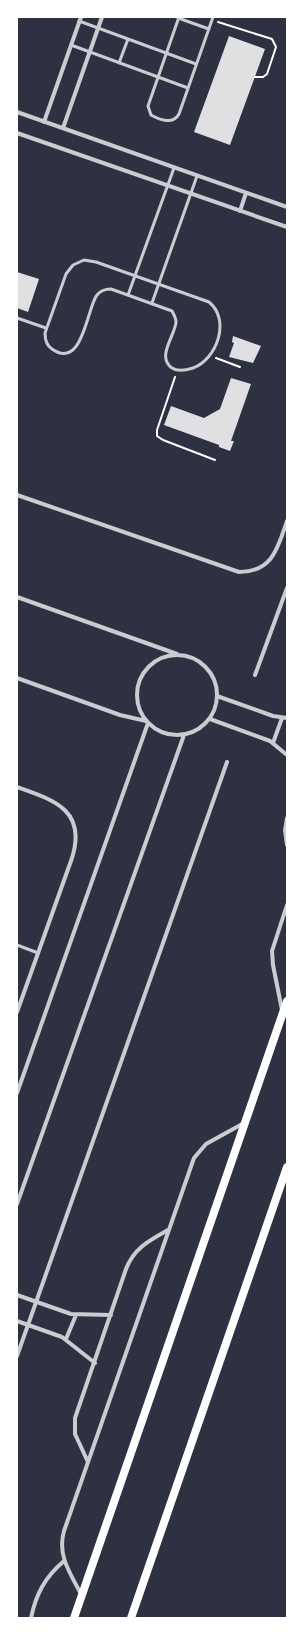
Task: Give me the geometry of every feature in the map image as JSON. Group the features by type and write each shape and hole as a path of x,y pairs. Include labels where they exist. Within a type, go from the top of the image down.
{"main road":[{"path":"74,1618 287,1001"},
{"path":"131,1618 287,1167"}],"street":[{"path":"62,128 102,17"},
{"path":"44,122 80,19"},
{"path":"17,112 287,207"},
{"path":"17,133 287,227"},
{"path":"240,211 246,193"},
{"path":"17,495 239,572 253,571 271,559 275,553 287,521"},
{"path":"255,675 287,588"},
{"path":"17,597 179,655 194,658 206,667 216,686 217,696 214,712 210,719 194,732 184,735 165,734 147,722 120,715 17,678"},
{"path":"147,722 140,711 137,700 137,688 141,677 147,668 156,660 167,656 179,655"},
{"path":"217,696 285,718 273,743"},
{"path":"210,719 273,743 287,755"},
{"path":"17,1093 147,722"},
{"path":"17,1204 184,735"},
{"path":"17,1356 227,762"},
{"path":"17,787 54,801 63,807 74,826 76,837 75,848 17,1012"},
{"path":"287,818 285,830 287,845"},
{"path":"283,1012 273,965 272,951 287,905"},
{"path":"81,1595 64,1561 62,1538 168,1230 197,1153 206,1144 244,1123"},
{"path":"88,1462 77,1442 75,1426 78,1411 126,1268 135,1253 146,1243 168,1230"},
{"path":"17,1295 76,1315 111,1315"},
{"path":"66,1339 76,1315"},
{"path":"17,1321 66,1339 94,1363"},
{"path":"31,1618 36,1598 43,1583 53,1570 64,1561"}],"lane":[{"path":"209,28 179,18 158,77 149,109 151,114 169,121 178,117 209,28 212,18"},
{"path":"80,19 98,28 196,64"},
{"path":"119,63 128,39"},
{"path":"71,45 188,88"},
{"path":"128,295 174,168"},
{"path":"152,303 197,176"},
{"path":"84,260 90,260 159,284 204,300 216,309 220,319 220,330 209,356 202,363 192,368 177,370 171,367 166,357 175,328 176,319 172,311 111,289 106,289 98,294 78,346 69,352 59,353 50,348 45,339 46,328 66,274 73,264 84,260"},
{"path":"17,318 46,328"},
{"path":"17,945 38,953"}],"path":[{"path":"212,18 272,39 276,48 267,74 263,77 255,77"},
{"path":"209,356 240,367"},
{"path":"177,370 157,430 157,436 163,440 215,460"}],"building":[{"path":"229,36 265,49 230,145 194,132"},
{"path":"17,272 39,279 28,312 17,308"},
{"path":"233,336 261,346 253,363 229,357 234,343 232,342"},
{"path":"231,378 251,384 231,441 234,441 230,451 219,447 219,445 164,425 171,406 204,418 220,409"}]}
